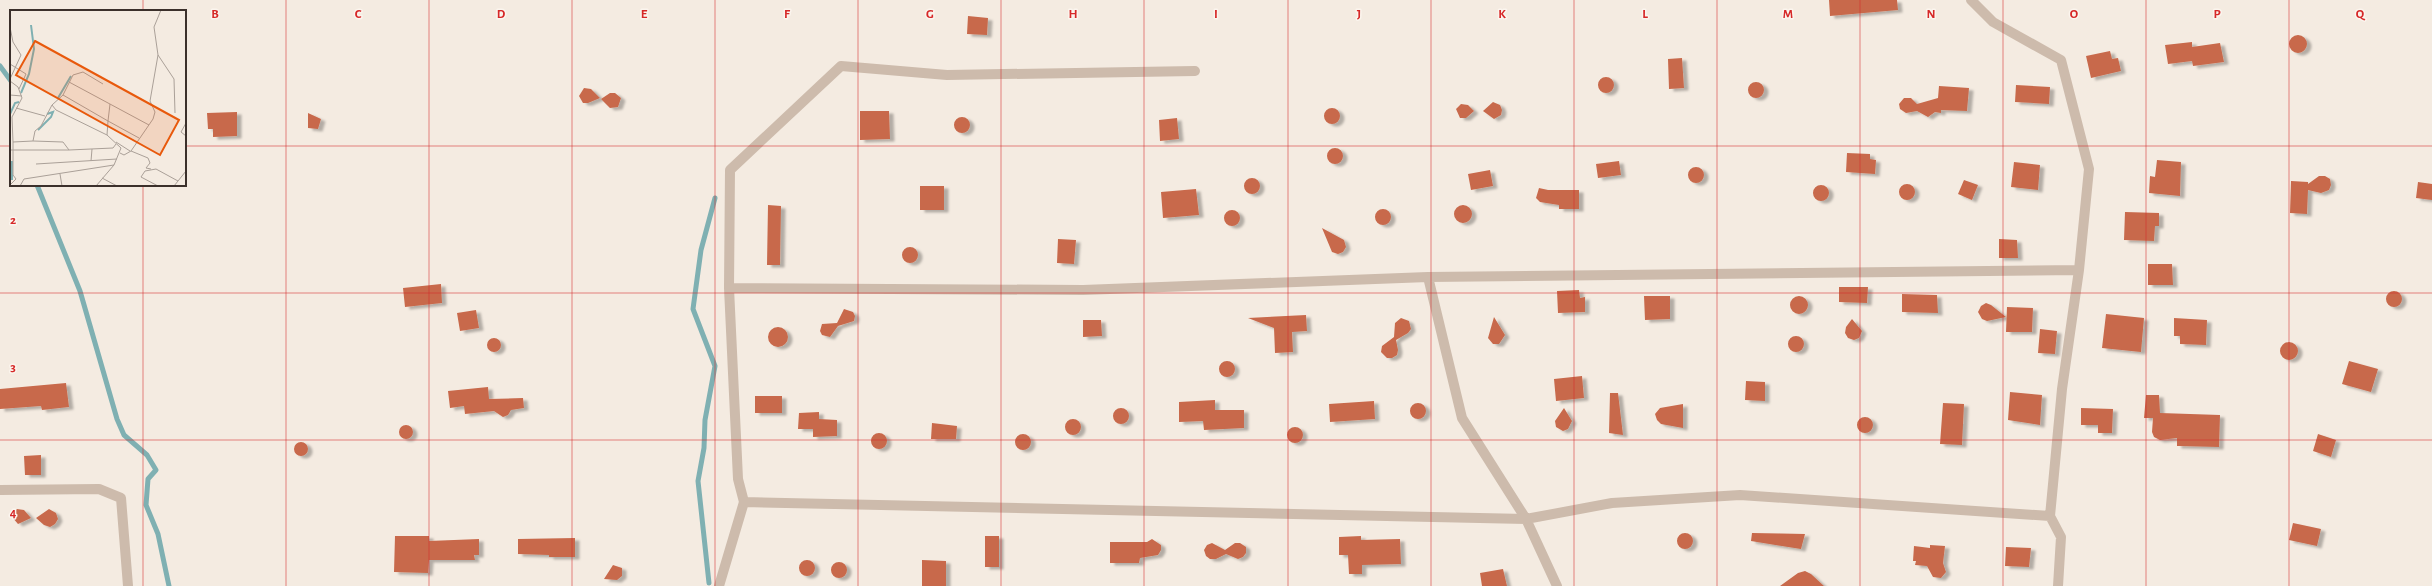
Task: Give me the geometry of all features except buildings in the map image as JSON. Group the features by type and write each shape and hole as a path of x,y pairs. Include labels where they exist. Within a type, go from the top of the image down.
{"street":[{"path":"1971,0 1993,22 2061,60 2089,169 2079,270 2062,389 2050,516 2061,537 2058,586"},
{"path":"719,586 744,502 738,479 729,288 730,170 841,66 947,75 1195,71"},
{"path":"729,288 1083,290 1428,277 2079,270"},
{"path":"1428,277 1462,418 1526,519 1557,586"},
{"path":"0,490 99,489 121,498 128,586"},
{"path":"744,502 1526,519 1612,503 1740,495 2050,516"}],"waterway":[{"path":"0,66 10,80"},
{"path":"37,186 80,291 117,419 124,435 147,455 156,470 148,479 146,505 158,534 169,586"},
{"path":"709,583 698,481 704,448 705,420 715,366 693,309 701,250 715,198"}]}
